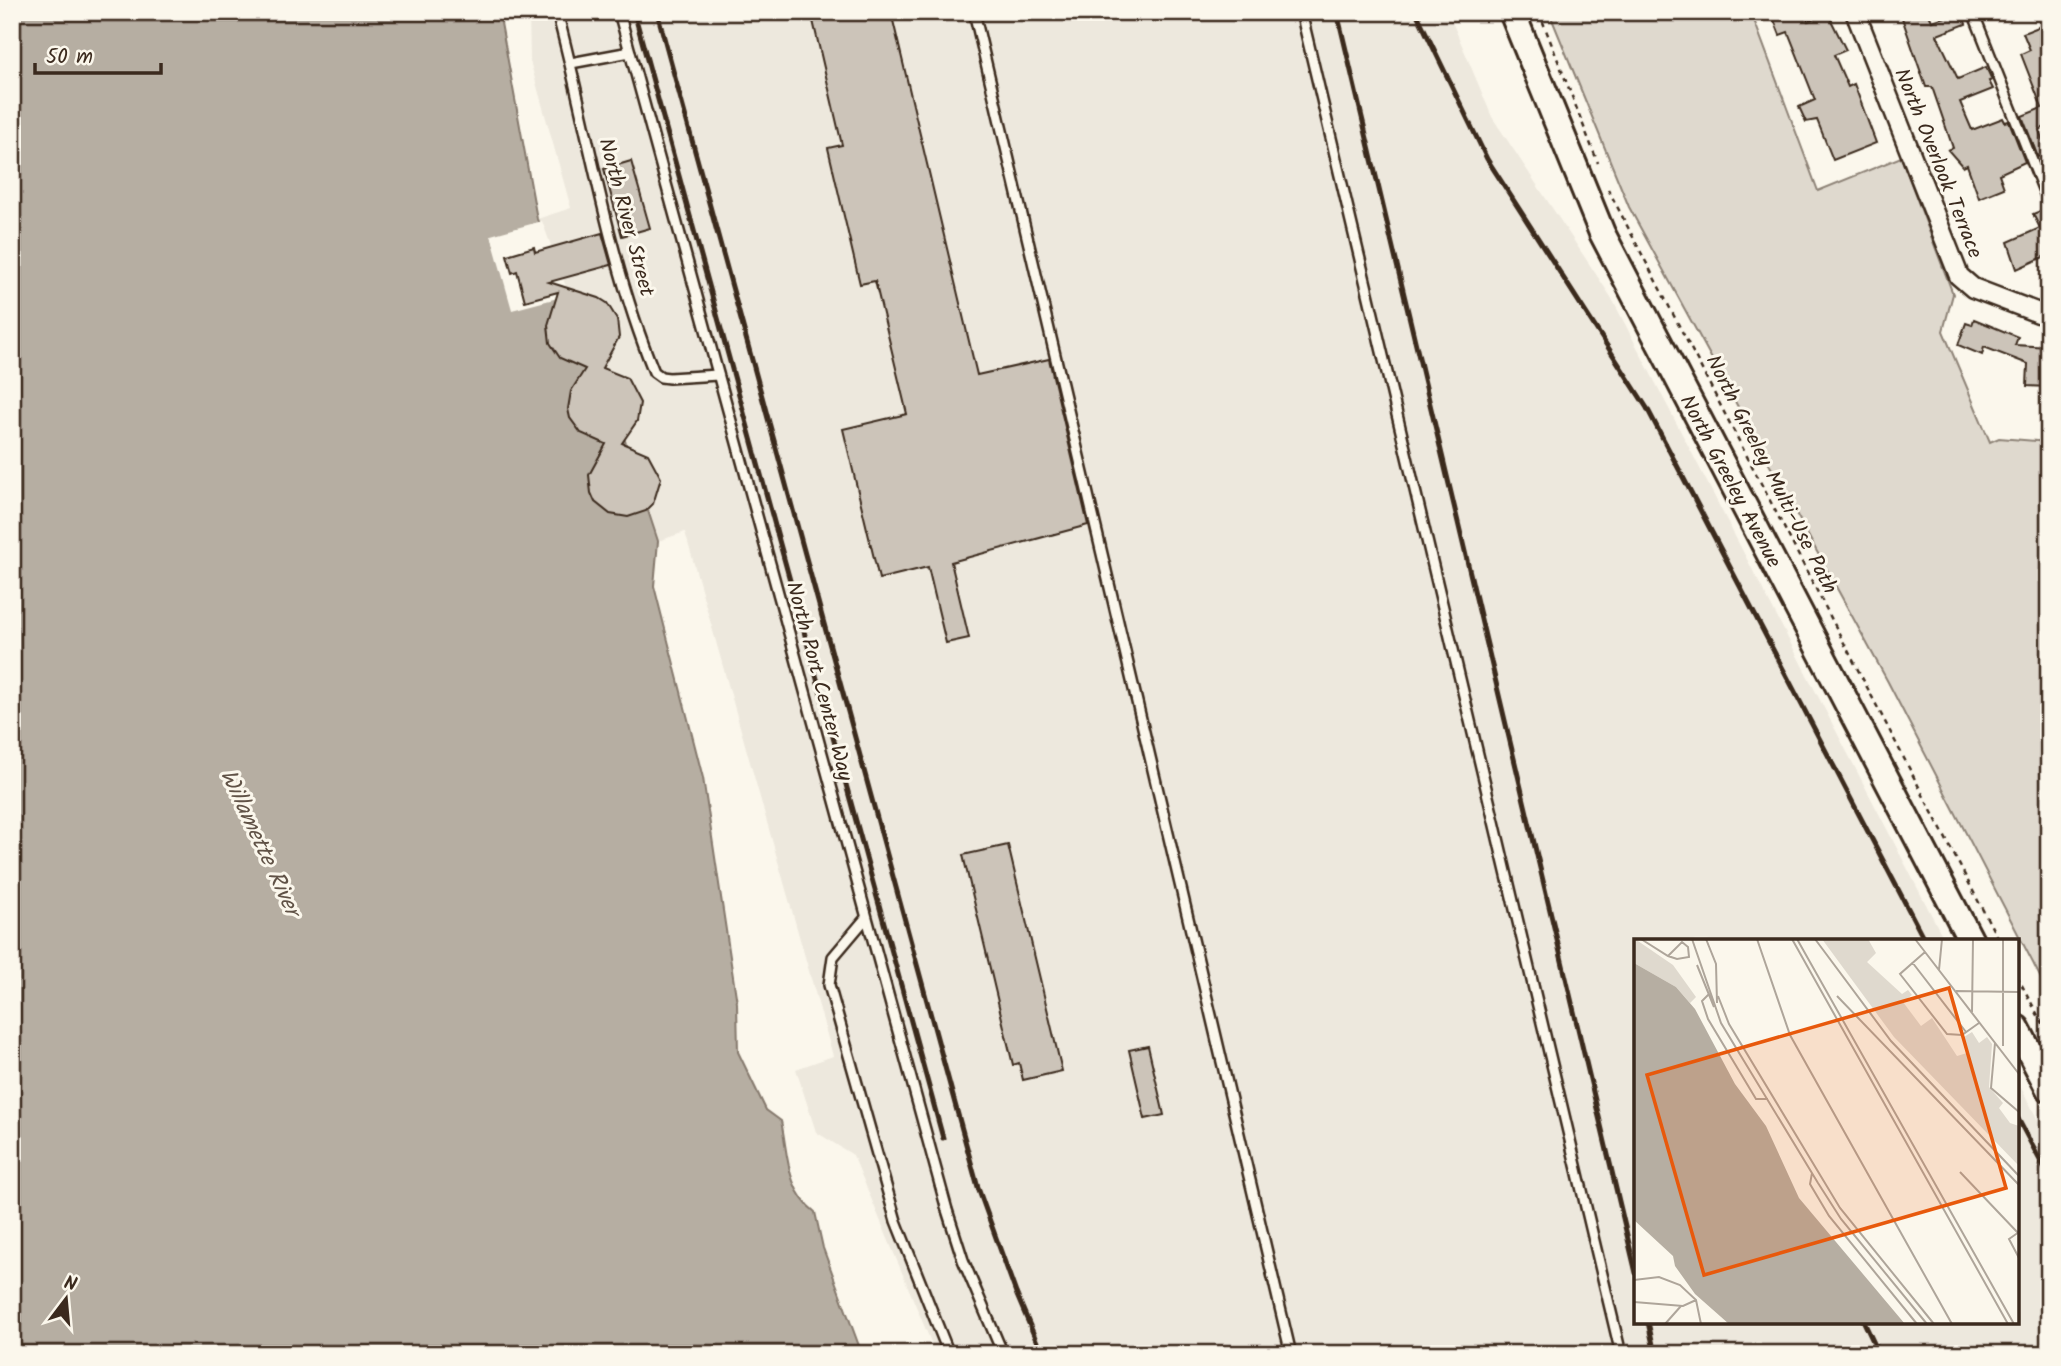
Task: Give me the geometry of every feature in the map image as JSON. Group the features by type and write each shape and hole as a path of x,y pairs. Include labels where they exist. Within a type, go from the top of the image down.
{"main road":[{"name":"North Greeley Avenue","path":"1512,12 1602,233 1970,939"},
{"path":"2019,1032 2049,1089"}],"street":[{"name":"North Overlook Terrace","path":"1855,12 1959,276 1973,288 2049,317"}],"lane":[{"path":"557,12 571,63 630,52"},
{"name":"North Port Center Way","path":"619,12 955,1238 1003,1354"},
{"path":"974,12 1292,1354"},
{"path":"1301,12 1621,1354"},
{"path":"1973,12 2049,204"},
{"name":"North River Street","path":"571,63 595,180 654,372 669,378 718,375"},
{"path":"866,918 833,957 829,985 896,1221 949,1354"}],"path":[{"path":"1539,12 1600,168"},
{"name":"North Greeley Multi-Use Path","path":"1607,187 1998,939"},
{"path":"2019,980 2049,1036"}],"shaded area":[{"path":"529,12 1448,12 1492,117 1611,297 1944,939 1634,939 1634,1324 2019,1324 2019,1084 2049,1141 2049,1354 936,1354 853,1155 816,1132 796,1069 833,1056 685,532 658,541 608,389 563,289 537,219 571,208 530,61"},
{"path":"1549,12 1751,12 1818,191 1901,157 1953,294 1943,331 1990,442 1999,438 2049,442 2049,994 1888,682 1629,207"}],"water":[{"name":"Willamette River","path":"12,12 499,12 537,219 563,289 608,389 658,541 654,586 703,778 737,1003 738,1052 766,1110 781,1121 793,1182 798,1193 815,1212 823,1248 862,1354 12,1354"}],"pier":[{"path":"542,221 569,295 512,310 491,235"}],"building":[{"path":"811,12 891,12 977,375 1049,359 1088,525 951,562 969,638 946,643 928,567 879,579 843,429 907,414 875,281 860,284 828,148 842,145"},
{"path":"1771,12 1804,12 1808,21 1828,14 1846,50 1834,55 1848,87 1854,84 1876,143 1833,160 1817,120 1806,122 1799,107 1815,100 1788,32 1780,35"},
{"path":"1900,12 1928,12 1932,21 1962,12 1966,24 1937,35 1958,79 1986,67 1992,80 1989,81 1993,89 1960,102 1972,130 2003,118 2005,122 2009,121 2025,162 1999,174 2004,188 1979,198 1967,165 1963,167 1948,150 1953,148 1932,87 1926,87"},
{"path":"2046,24 2049,32 2049,125 2039,130 2047,153 2038,157 2022,116 2042,108 2021,54 2030,50 2023,33"},
{"path":"631,161 650,228 622,236 604,169"},
{"path":"2045,209 2049,217 2049,248 2046,242 2043,243 2048,255 2017,269 2008,242 2040,228 2033,214"},
{"path":"602,233 611,265 549,282 599,298 607,303 617,319 619,337 602,368 627,378 640,403 637,421 622,443 648,454 661,478 653,504 646,511 628,517 610,514 595,502 591,493 589,475 606,444 581,433 570,418 568,409 571,391 585,369 560,358 550,343 548,325 558,292 525,301 517,271 512,273 507,255 534,247 535,252"},
{"path":"1974,319 2018,337 2015,345 2049,347 2049,387 2027,386 2028,364 1984,347 1982,355 1958,345 1966,323 1972,325"},
{"path":"1008,845 1062,1071 1023,1080 1019,1063 1013,1065 963,855"},
{"path":"1148,1046 1164,1115 1145,1119 1129,1050"}],"railway":[{"path":"634,12 943,1138"},
{"path":"657,12 978,1188 1016,1293 1042,1354"},
{"path":"1337,12 1634,1265"},
{"path":"1416,12 1487,159 1647,408 1924,939"},
{"path":"2019,1121 2049,1177"},
{"path":"1648,1324 1655,1354"},
{"path":"1865,1324 1879,1354"}]}
